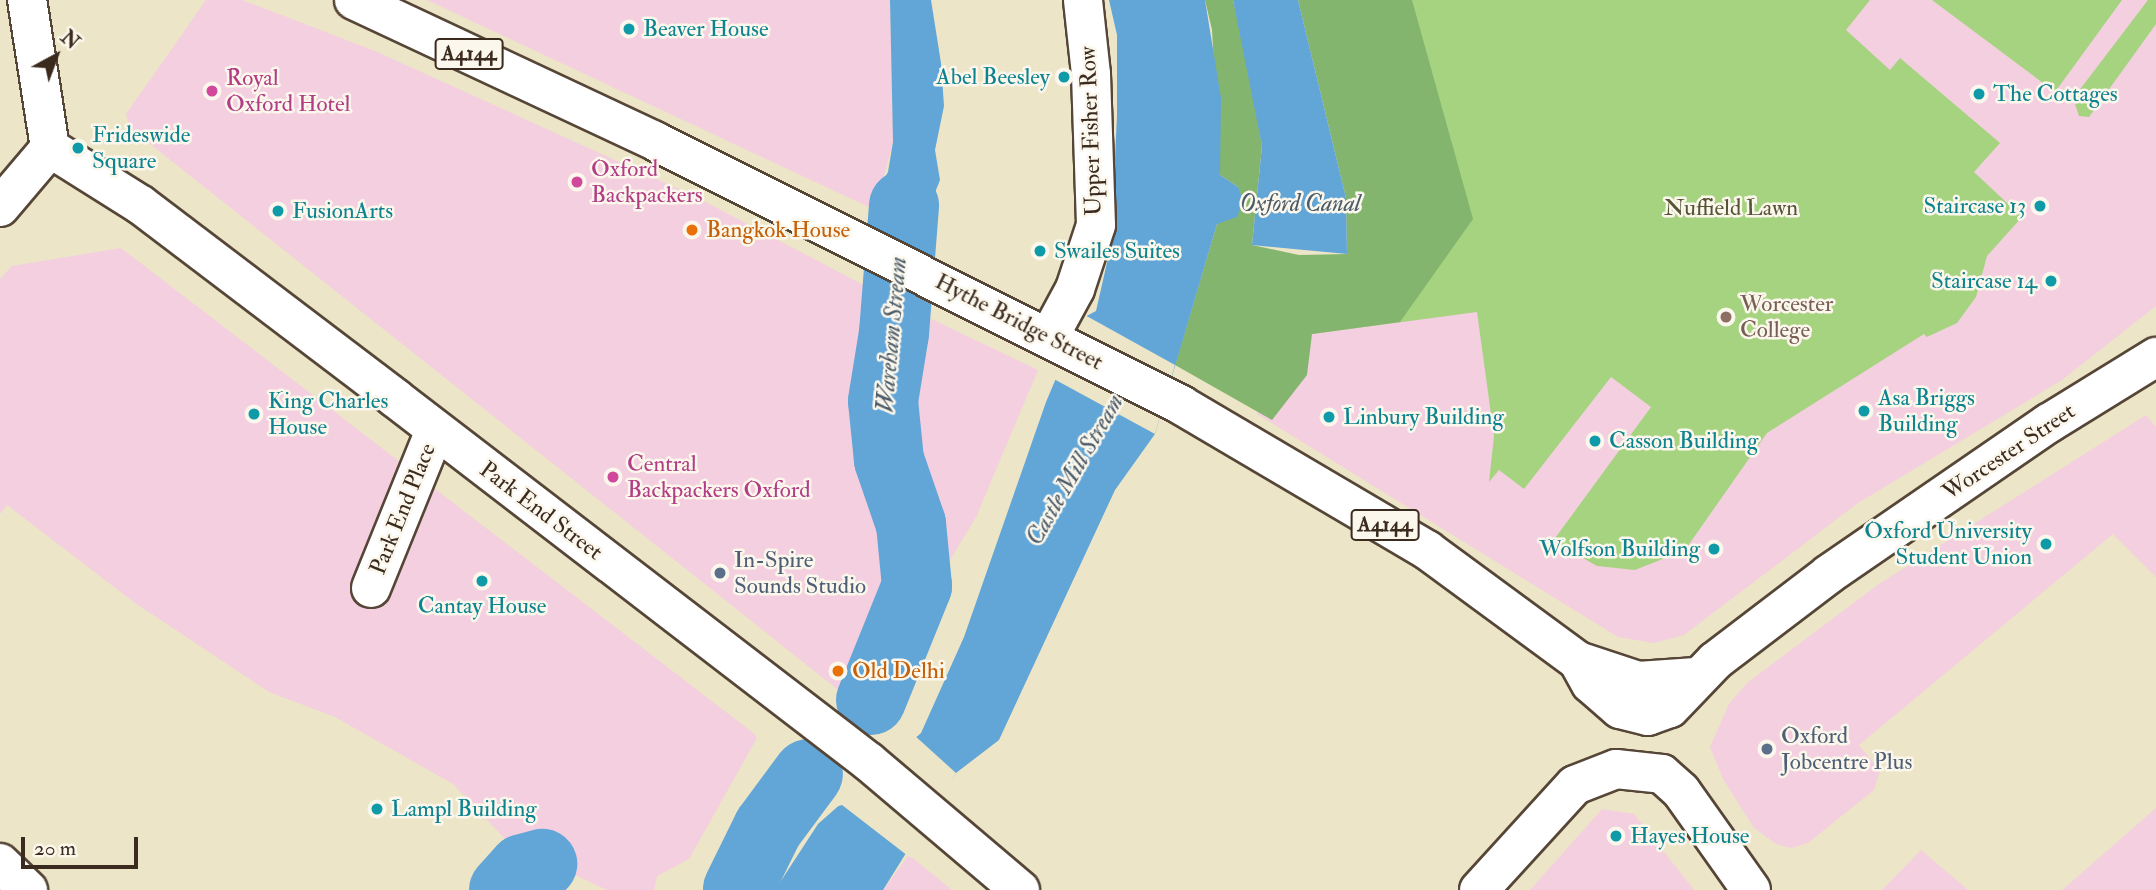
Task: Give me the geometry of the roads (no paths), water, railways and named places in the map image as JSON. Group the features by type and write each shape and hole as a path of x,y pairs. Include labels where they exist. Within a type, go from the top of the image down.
{"main road":[{"path":"0,207 50,148 27,0"},
{"name":"Hythe Bridge Street","path":"354,0 871,247 1181,405 1427,550 1578,661 1638,681 1696,677"},
{"name":"Upper Fisher Row","path":"1052,338 1075,289 1096,225 1091,74 1083,0"},
{"name":"Park End Street","path":"50,148 141,205 869,762 947,825 1020,890"},
{"name":"Worcester Street","path":"1696,677 1829,574 2049,423 2156,357"},
{"name":"Park End Place","path":"372,588 435,430"},
{"path":"1479,890 1575,785 1616,769 1662,774 1681,791 1751,890"},
{"path":"0,863 27,890"}],"water":[{"path":"890,0 931,0 941,63 944,106 935,150 940,180 924,220 919,313 866,287 876,195 888,172 893,142"},
{"name":"Castle Mill Stream","path":"1109,0 1205,0 1221,98 1220,175 1238,187 1243,200 1237,217 1217,224 1155,434 1115,490 999,740 956,773 883,890 775,890 818,824 921,733 964,637 1046,402 1081,319 1096,311 1111,245 1117,115 1117,35"},
{"name":"Oxford Canal","path":"1233,0 1298,0 1346,198 1347,254 1252,245 1262,146"}],"waterway":[{"name":"Wareham Stream","path":"871,700 917,586 911,524 889,460 883,401 894,333 904,205"},
{"name":"Wareham Stream","path":"738,889 768,828 808,774"},
{"name":"Wareham Stream","path":"504,890 523,869 542,864"}],"place":[{"name":"Beaver House","path":"629,29"},
{"name":"Abel Beesley","path":"1064,77"},
{"name":"Royal Oxford Hotel","path":"212,91"},
{"name":"The Cottages","path":"1979,94"},
{"name":"Frideswide Square","path":"78,148"},
{"name":"Oxford Backpackers","path":"577,182"},
{"name":"Staircase 13","path":"2040,206"},
{"name":"FusionArts","path":"278,211"},
{"name":"Bangkok House","path":"692,230"},
{"name":"Swailes Suites","path":"1040,251"},
{"name":"Staircase 14","path":"2051,281"},
{"name":"Worcester College","path":"1726,317"},
{"name":"Asa Briggs Building","path":"1864,411"},
{"name":"King Charles House","path":"254,414"},
{"name":"Linbury Building","path":"1329,417"},
{"name":"Casson Building","path":"1595,441"},
{"name":"Central Backpackers Oxford","path":"613,477"},
{"name":"Oxford University Student Union","path":"2046,544"},
{"name":"Wolfson Building","path":"1714,549"},
{"name":"In-Spire Sounds Studio","path":"720,573"},
{"name":"Cantay House","path":"482,581"},
{"name":"Old Delhi","path":"838,671"},
{"name":"Oxford Jobcentre Plus","path":"1767,749"},
{"name":"Lampl Building","path":"377,809"},
{"name":"Hayes House","path":"1616,836"}],"park label":[{"name":"Nuffield Lawn","path":"1731,208"}]}
